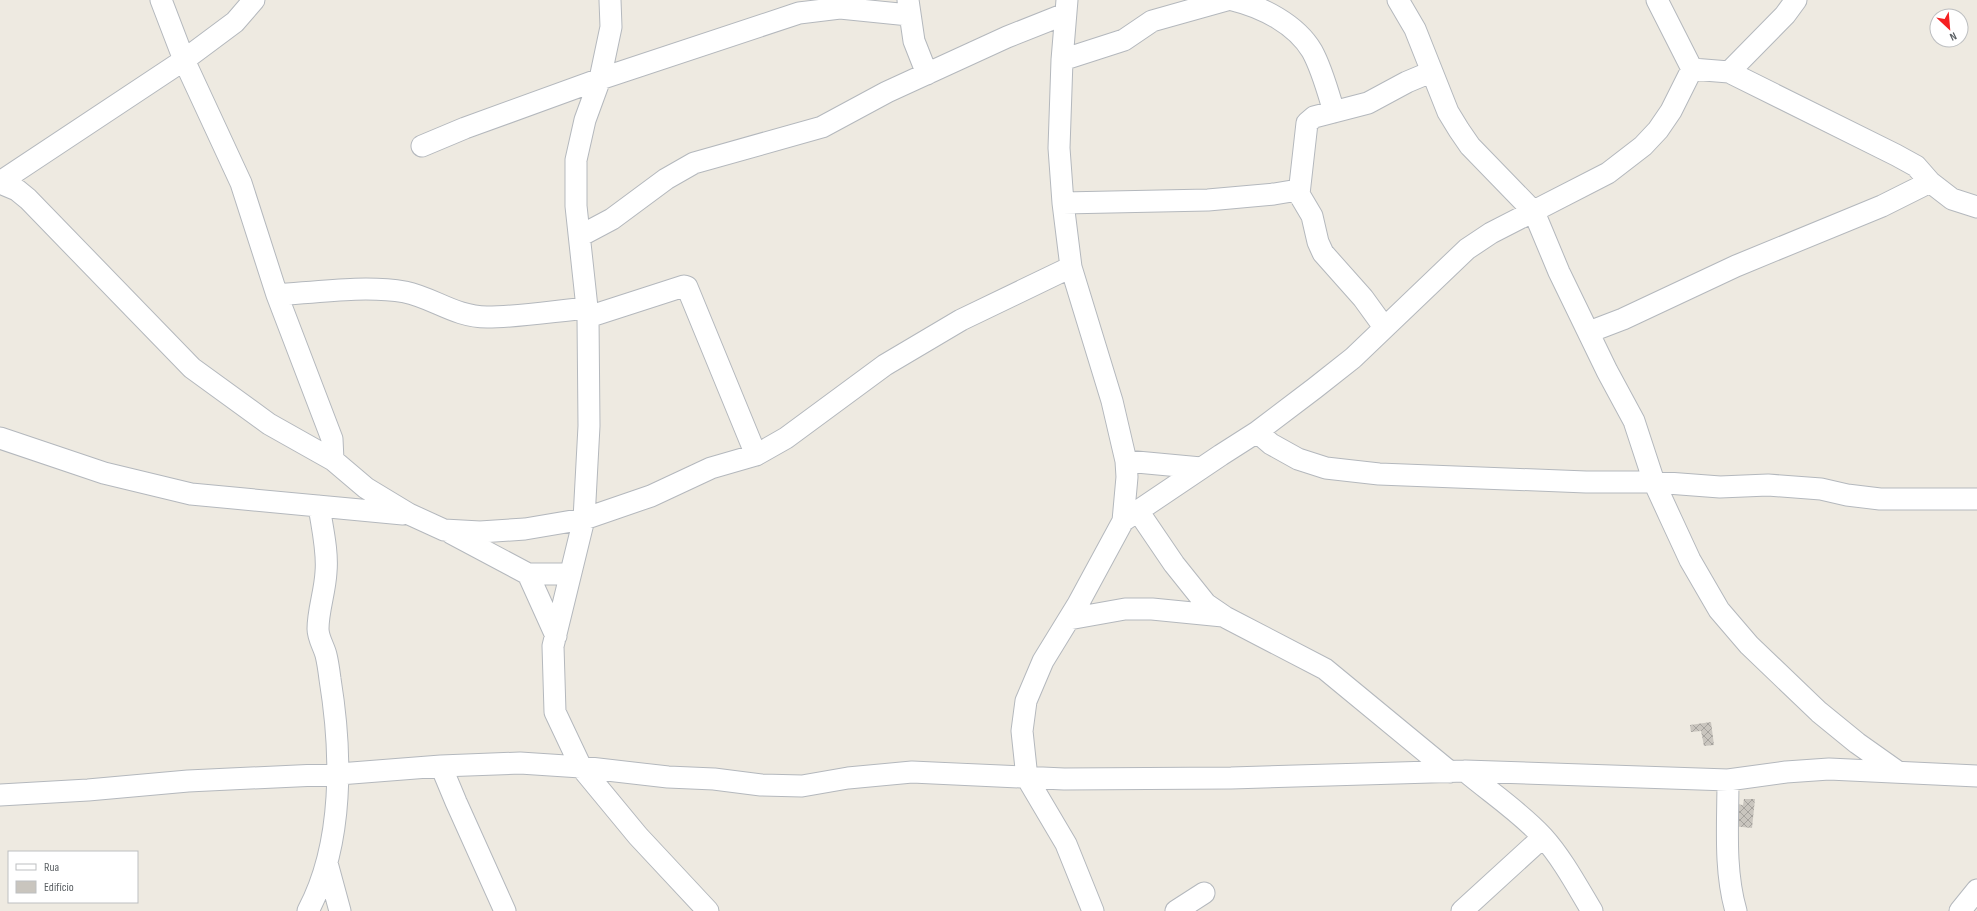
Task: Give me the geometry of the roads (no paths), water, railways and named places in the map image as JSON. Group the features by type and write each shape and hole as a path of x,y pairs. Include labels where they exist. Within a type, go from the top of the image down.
{"street":[{"path":"161,0 184,60 241,183 278,295 332,439 333,460"},
{"path":"0,183 184,60 235,22 254,0"},
{"path":"610,0 611,27 600,79 585,120 576,160 576,206 587,312 589,426 584,519 554,646 553,674 555,712 581,767 638,836 708,911"},
{"path":"1062,60 1124,40 1152,21 1226,0"},
{"path":"1233,0 1250,4 1263,10 1287,25 1300,36 1312,51 1334,112"},
{"path":"1398,0 1415,29 1448,112 1470,146 1534,212 1559,272 1607,371 1634,421 1654,482 1690,560 1719,610 1738,635 1774,672 1857,743 1898,772"},
{"path":"1657,0 1692,69"},
{"path":"1729,72 1784,15 1796,0"},
{"path":"580,236 612,219 666,179 694,164 822,127 887,92 1007,37 1066,7"},
{"path":"1066,7 1062,60 1059,148 1062,203 1071,267 1112,401 1126,461 1130,516 1174,564 1206,604 1226,617 1325,669 1458,771 1512,809 1543,837 1592,911"},
{"path":"422,146 465,128 600,79 800,14 840,8 908,8 914,40 927,74"},
{"path":"1692,69 1729,72 1896,154 1916,166 1930,182 1952,199 1977,207"},
{"path":"1093,911 1066,844 1027,778 1022,731 1026,701 1043,661 1130,516 1257,432 1353,358 1467,249 1491,233 1608,173 1642,146 1658,130 1671,111 1692,69"},
{"path":"1384,327 1363,298 1323,253 1318,242 1312,216 1300,194 1307,123 1314,116 1368,102 1407,82 1431,72"},
{"path":"1589,332 1630,316 1736,266 1882,206 1930,182"},
{"path":"0,183 17,190 28,199 192,368 269,424 333,460 366,488 409,514 444,530 528,574 570,574"},
{"path":"1062,203 1208,200 1274,194 1292,190 1300,194"},
{"path":"444,530 480,532 525,529 584,519 651,496 711,468 756,455 786,438 885,365 961,320 1071,267"},
{"path":"278,295 336,291 386,290 407,292 464,315 487,317 587,312 684,286 687,287 756,455"},
{"path":"1257,432 1271,444 1298,459 1326,468 1379,474 1586,482 1654,482 1720,487 1768,485 1821,489 1847,495 1880,499 1977,499"},
{"path":"0,438 104,473 191,494 409,514"},
{"path":"1126,461 1201,468"},
{"path":"308,911 317,894 327,863 334,822 339,774 330,681 326,655 318,631 319,609 326,573 326,558 319,506"},
{"path":"528,574 556,636"},
{"path":"1068,619 1125,609 1152,609 1226,617"},
{"path":"0,795 88,790 196,780 339,774 441,766 520,763 581,767 668,778 714,779 761,785 802,786 848,778 912,772 1027,778 1231,778 1458,771 1728,780 1786,772 1829,770 1898,772 1946,776 1977,776"},
{"path":"441,766 505,911"},
{"path":"1728,780 1732,896 1736,911"},
{"path":"1462,911 1543,837"},
{"path":"327,863 340,911"},
{"path":"1960,911 1977,890"},
{"path":"1176,911 1204,893"}]}
